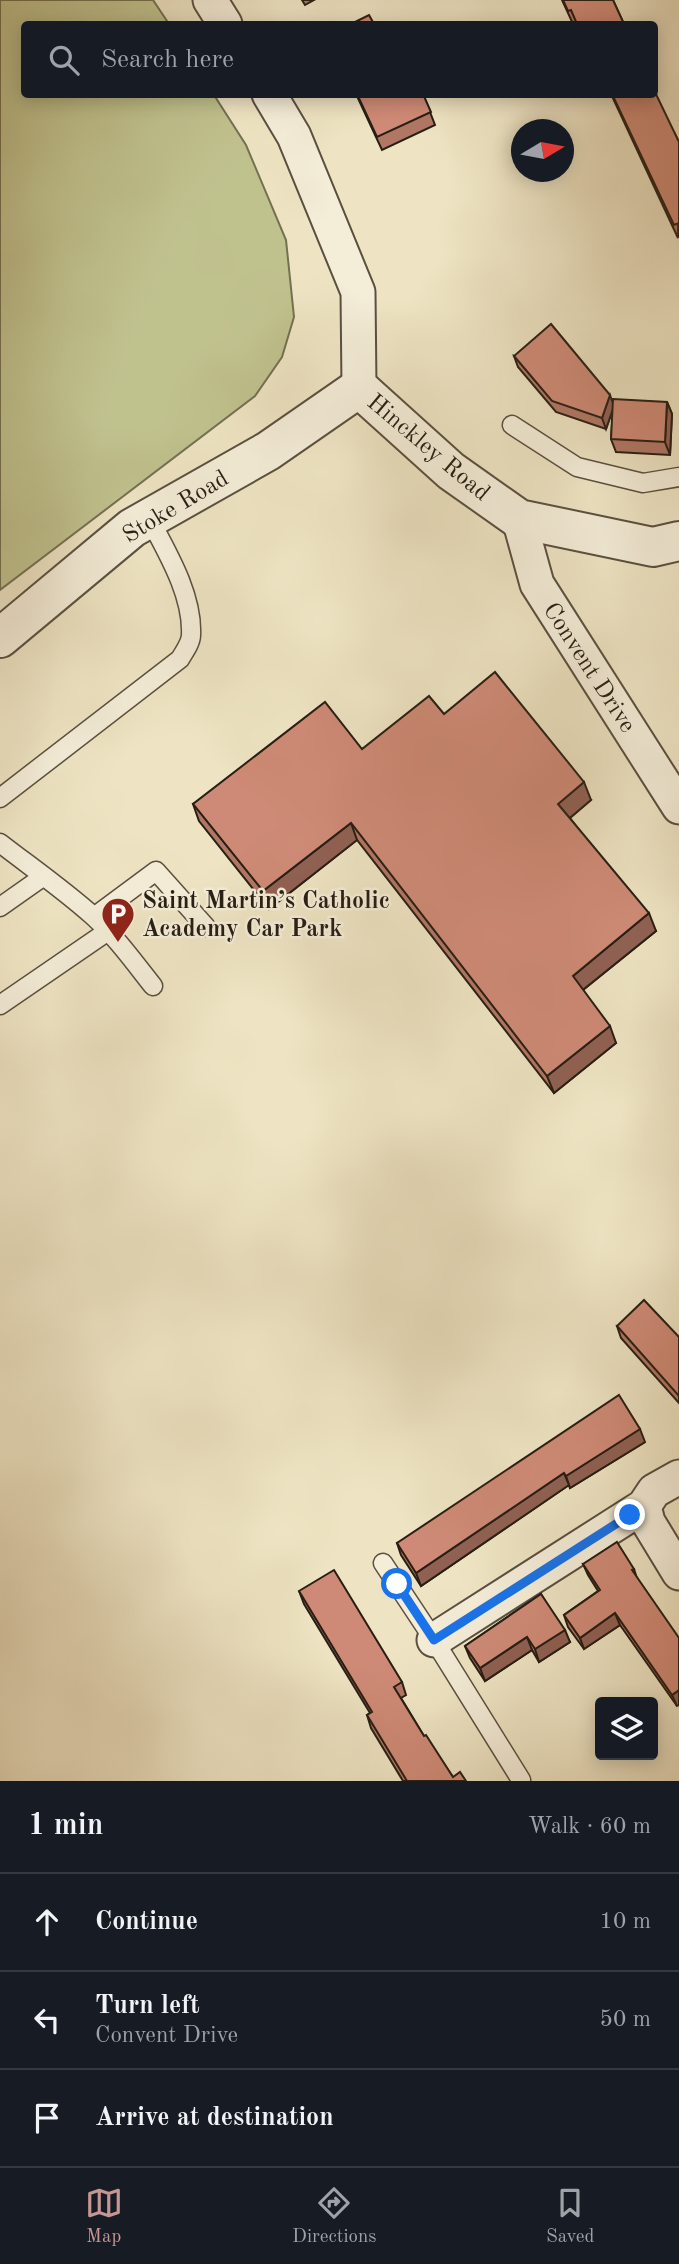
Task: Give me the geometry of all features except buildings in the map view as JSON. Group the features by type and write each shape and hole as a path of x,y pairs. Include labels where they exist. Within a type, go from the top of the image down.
{"street":[{"path":"210,0 223,21"},
{"name":"Hinckley Road","path":"271,98 294,136 358,292 359,388 451,471 519,519 653,547 679,541"},
{"name":"Stoke Road","path":"0,638 132,528 268,451 359,388"},
{"name":"Convent Drive","path":"519,519 537,584 679,807"},
{"path":"434,1640 644,1506 654,1491 679,1477"},
{"path":"644,1506 648,1522 679,1573"}],"lane":[{"path":"512,425 577,467 643,483 679,477"},
{"path":"0,798 180,659 192,638 188,605 173,566 149,518"},
{"path":"0,843 94,917 153,986"},
{"path":"94,917 156,871 206,927"},
{"path":"0,907 44,876"},
{"path":"0,1005 108,931"},
{"path":"383,1563 521,1780"}],"green space":[{"path":"0,0 153,0 167,21 21,21 21,98 216,98 246,145 286,240 294,317 282,357 255,396 0,590"}],"place":[{"name":"Saint Martin’s Catholic Academy Car Park","path":"118,944"}],"route":[{"path":"397,1584 434,1640 630,1515"}]}
